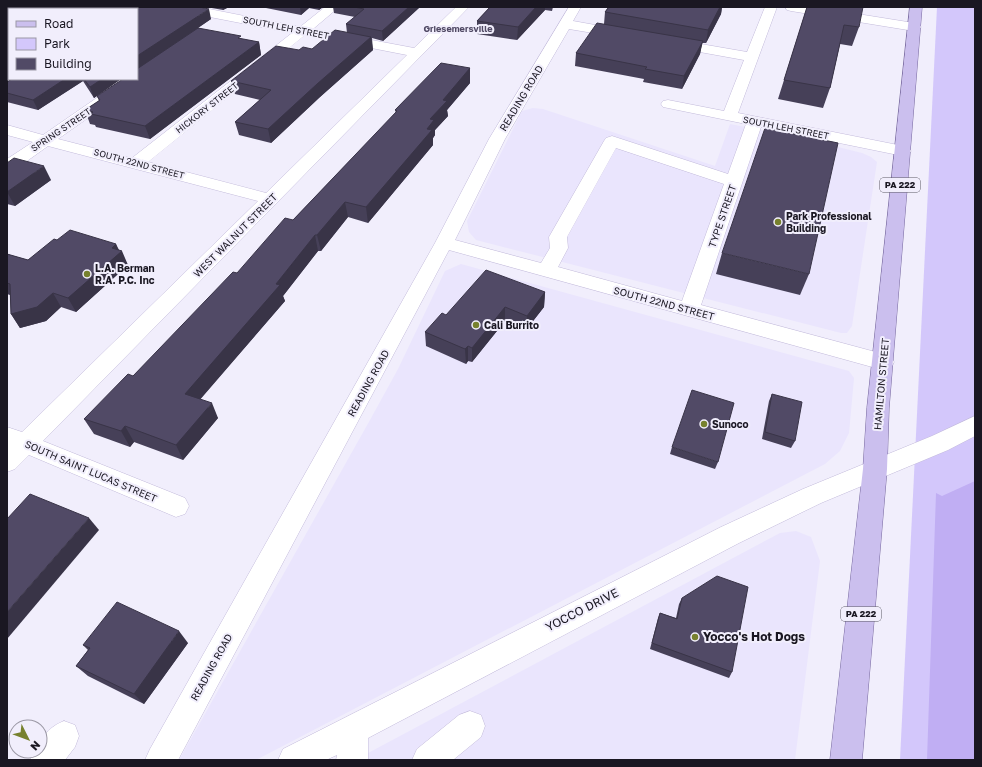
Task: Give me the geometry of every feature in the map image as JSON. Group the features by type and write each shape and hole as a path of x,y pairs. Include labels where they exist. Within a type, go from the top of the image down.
{"main road":[{"name":"HAMILTON STREET","path":"846,760 875,469 883,362 916,7"}],"street":[{"name":"SOUTH LEH STREET","path":"179,7 416,53"},
{"path":"213,25 239,7"},
{"name":"HICKORY STREET","path":"136,163 333,7"},
{"name":"WEST WALNUT STREET","path":"7,462 16,440 270,199 463,7"},
{"path":"729,116 771,7"},
{"path":"790,7 914,27"},
{"path":"570,16 635,36"},
{"name":"READING ROAD","path":"161,760 444,243 497,139 570,16"},
{"path":"659,40 752,57"},
{"name":"SPRING STREET","path":"7,167 132,80"},
{"name":"SOUTH LEH STREET","path":"668,104 903,151"},
{"name":"TYPE STREET","path":"689,310 754,122"},
{"name":"SOUTH 22ND STREET","path":"7,130 270,199"},
{"path":"546,271 558,248 558,237 612,141 734,182"},
{"name":"SOUTH 22ND STREET","path":"444,243 883,362"},
{"name":"YOCCO DRIVE","path":"294,760 730,535 875,469 940,443 975,425"},
{"name":"SOUTH SAINT LUCAS STREET","path":"16,440 176,506"},
{"path":"428,760 470,726"},
{"path":"352,760 353,730"},
{"path":"46,760 64,736"}],"shaded area":[{"path":"533,108 543,109 715,166 730,124 810,140 862,153 871,157 877,162 852,326 847,333 841,333 476,240 469,232 467,221 522,111"},
{"path":"461,264 849,371 854,378 849,433 840,451 825,464 256,760 179,760 398,369 445,271"},
{"path":"975,481 975,760 927,760 936,493 942,496"},
{"path":"796,531 811,537 820,561 795,760 355,760 780,533"}],"green space":[{"path":"937,7 975,7 975,760 900,760"}],"building":[{"path":"7,7 36,7 8,8 7,23"},
{"path":"199,7 209,9 138,55 138,8 134,8"},
{"path":"354,7 409,7 382,31 346,24 364,9"},
{"path":"490,7 536,7 518,27 477,21"},
{"path":"609,7 720,7 708,30 605,12"},
{"path":"807,7 863,7 859,27 844,25 830,88 784,80"},
{"path":"597,23 703,41 684,76 645,69 647,67 576,53"},
{"path":"198,28 241,36 238,38 259,42 145,126 91,114 93,112 85,110 100,100 97,96 121,80 138,80 138,68"},
{"path":"335,30 371,37 268,129 235,122 271,90 231,81 276,46 299,50 303,47 312,49"},
{"path":"441,63 470,68 443,100 447,101 430,119 434,120 427,129 432,130 366,207 345,202 317,235 315,235 276,284 280,285 185,394 212,403 176,445 125,426 121,431 84,419 128,374 133,376 233,272 237,273 285,218 293,220 397,111 395,110"},
{"path":"10,80 63,80 33,100 7,93 7,82"},
{"path":"85,80 100,80 90,87"},
{"name":"Park Professional Building","path":"765,128 838,143 809,274 722,253"},
{"path":"14,158 44,166 7,192 7,163"},
{"path":"70,230 116,244 112,248 122,251 68,298 53,293 37,307 11,314 10,284 7,283 7,254 28,260 54,239 57,240"},
{"name":"Cali Burrito","path":"486,270 545,292 527,316 505,307 472,348 468,346 465,349 425,332 442,313 446,315"},
{"name":"Sunoco","path":"692,390 734,403 718,462 672,447"},
{"path":"772,394 802,402 795,441 765,432"},
{"path":"30,494 89,518 7,612 7,519"},
{"name":"Yocco's Hot Dogs","path":"717,576 748,587 732,672 652,643 660,613 677,619 682,598"},
{"path":"117,602 179,631 134,694 76,666 90,648 83,645"}],"place":[{"name":"Park Professional Building","path":"778,222"},
{"name":"L.A. Berman R.A. P.C. Inc","path":"87,274"},
{"name":"Cali Burrito","path":"476,325"},
{"name":"Sunoco","path":"704,424"},
{"name":"Yocco's Hot Dogs","path":"695,637"}],"district":[{"name":"Griesemersville","path":"458,29"}]}
